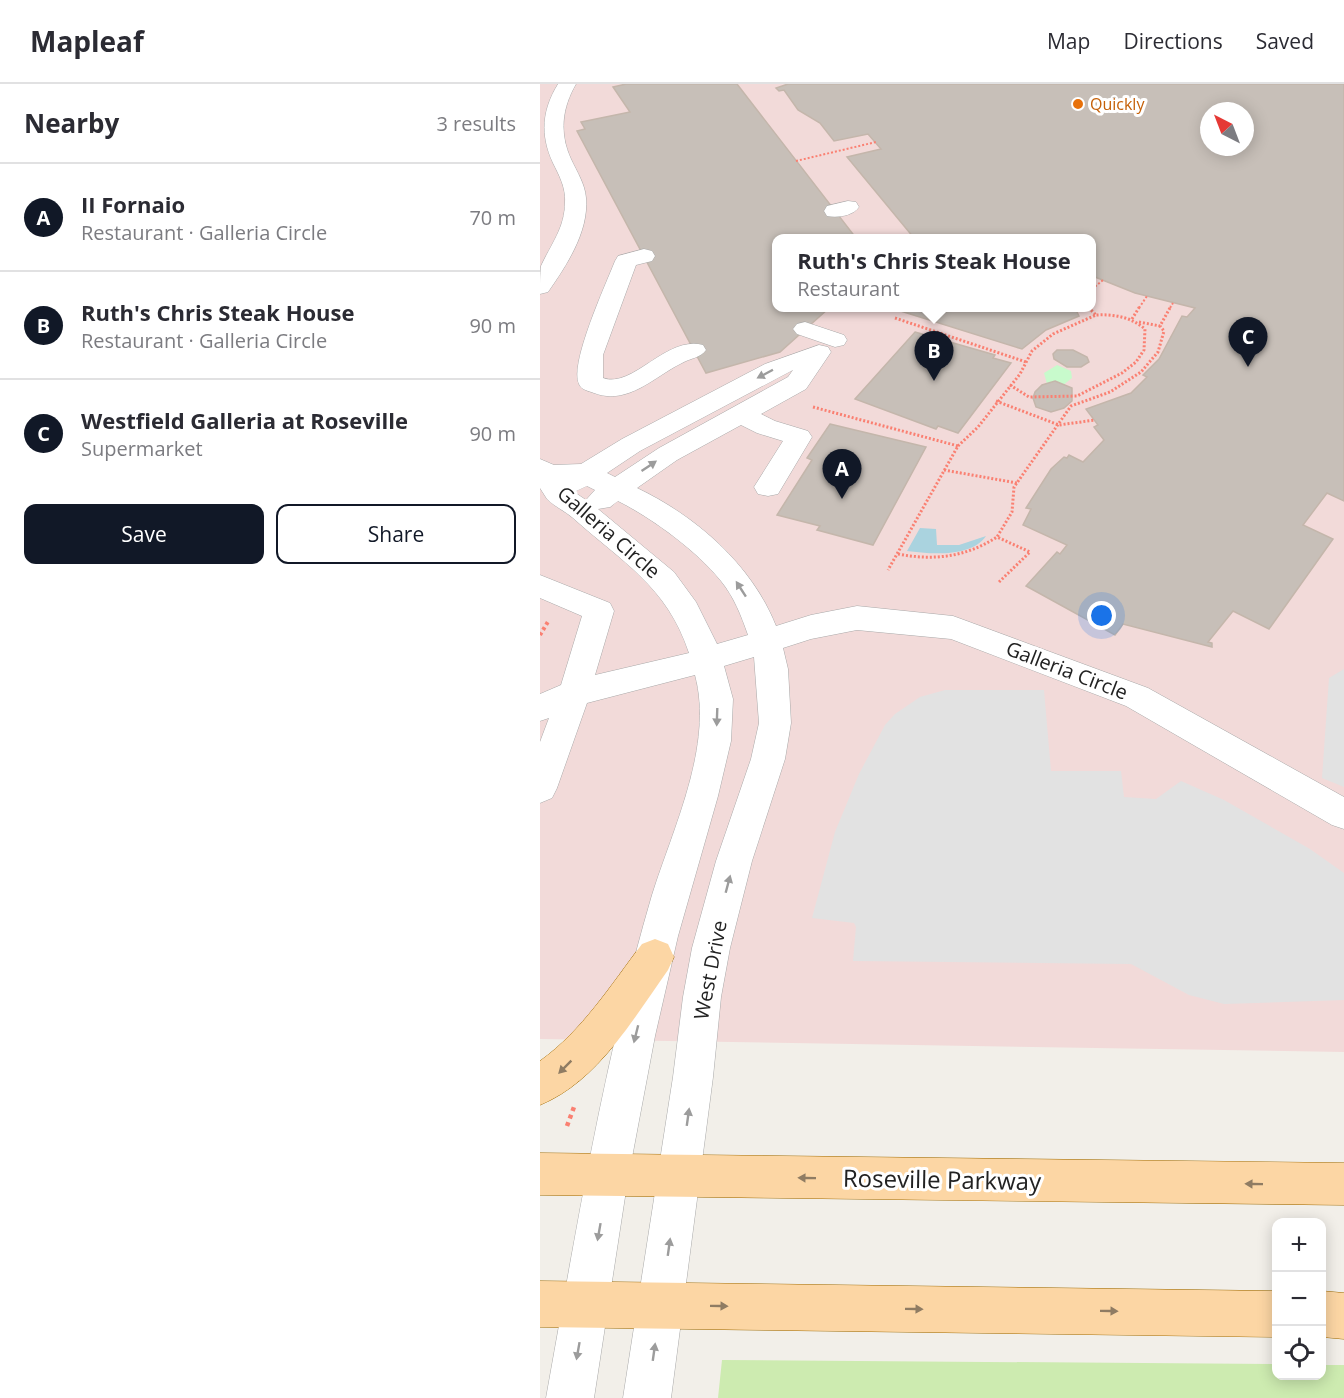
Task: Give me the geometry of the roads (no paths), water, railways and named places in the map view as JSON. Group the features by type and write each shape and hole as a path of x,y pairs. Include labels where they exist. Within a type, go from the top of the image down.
{"main road":[{"path":"540,1085 558,1074 601,1030 655,957"},
{"name":"Roseville Parkway","path":"540,1174 1344,1184"},
{"path":"540,1304 1272,1314"},
{"path":"1326,1314 1344,1316"}],"street":[{"path":"540,287 567,239 575,213 575,191 570,175 555,146 553,131 553,112 567,84"},
{"path":"644,256 626,261 591,355 590,382 608,389 631,384 674,357 694,350"},
{"path":"805,329 835,340"},
{"path":"584,473 631,444 774,369 819,352 797,383 668,454 584,512"},
{"path":"740,414 766,427 799,436 768,487"},
{"name":"Galleria Circle","path":"549,479 584,473 645,504 667,519 731,573 753,606 766,641"},
{"name":"Galleria Circle","path":"549,479 599,528 649,565 682,601 692,617 707,660 811,627 857,618 953,628 1137,697 1344,814"},
{"path":"540,586 599,611 574,693 540,788"},
{"name":"West Drive","path":"647,1398 680,1175 702,997 711,948 734,861 768,759 775,723 772,669 766,641"},
{"path":"540,708 574,693 707,660 718,703 717,731 630,1056 570,1398"}],"water":[{"path":"920,528 936,529 937,545 959,545 986,536 971,548 950,553 907,551"}],"place":[{"name":"Quickly","path":"1078,104"},
{"name":"Westfield Galleria at Roseville","path":"1248,367"},
{"name":"Ruth's Chris Steak House","path":"934,381"},
{"name":"II Fornaio","path":"842,499"}]}
